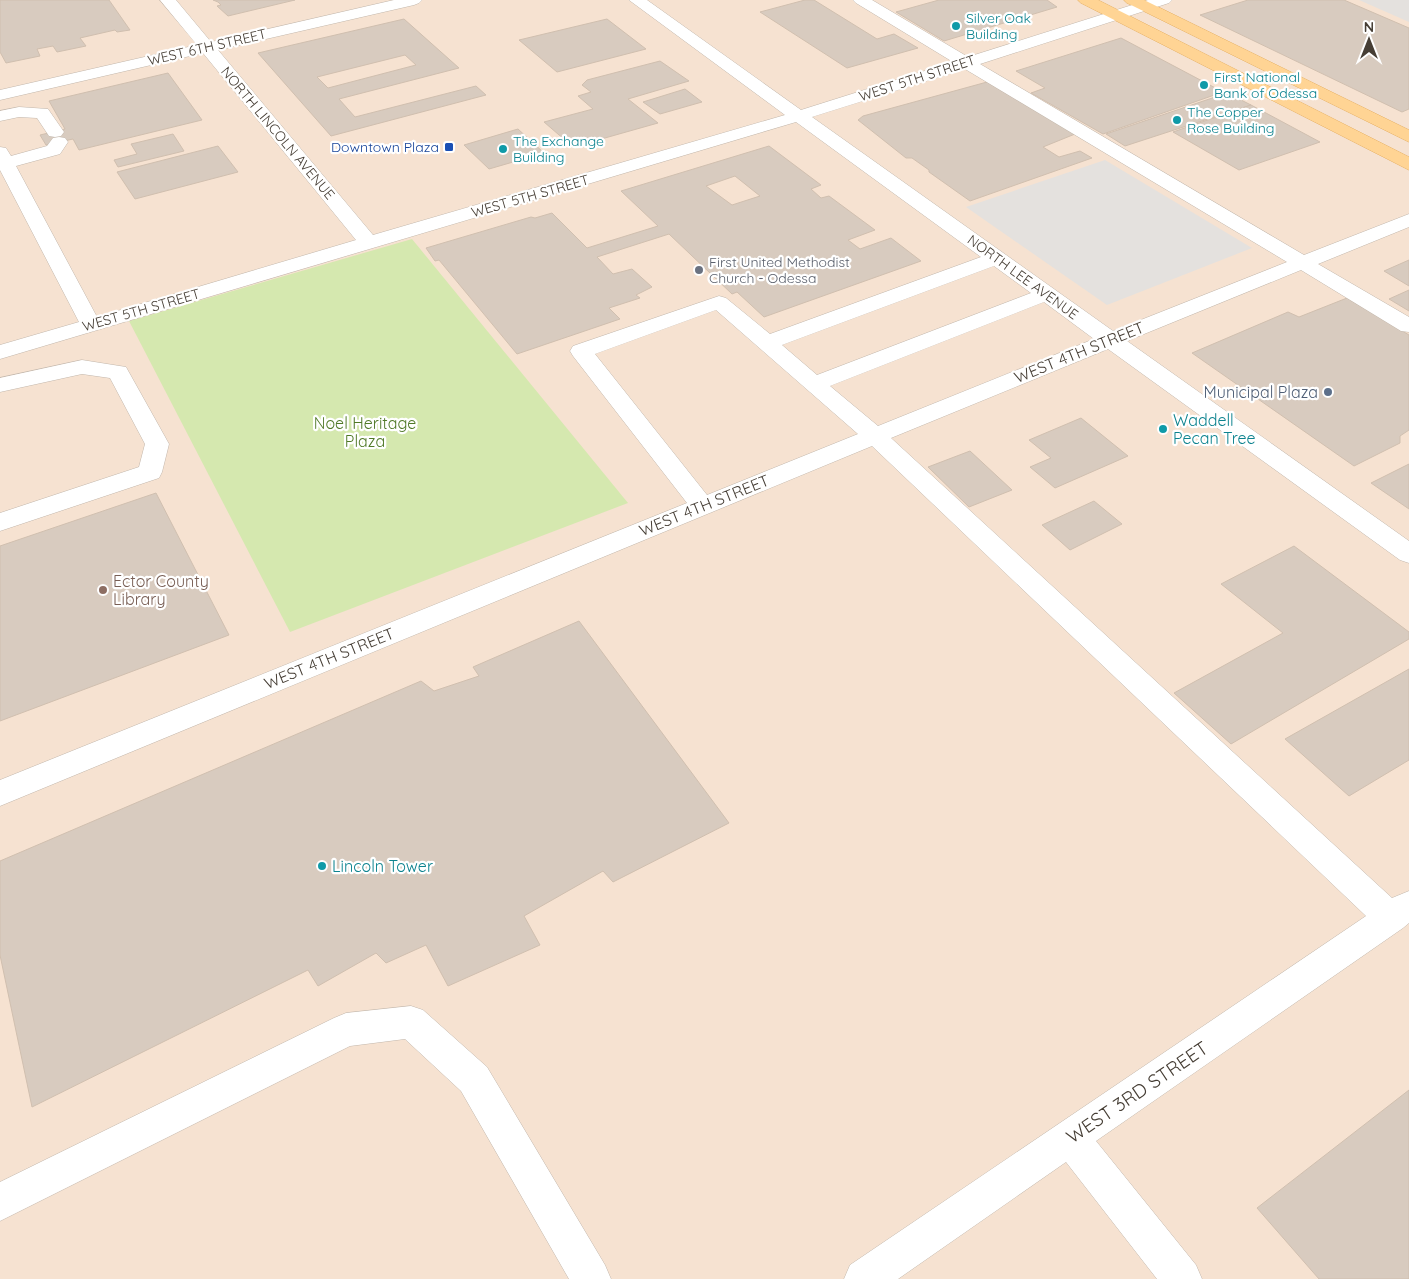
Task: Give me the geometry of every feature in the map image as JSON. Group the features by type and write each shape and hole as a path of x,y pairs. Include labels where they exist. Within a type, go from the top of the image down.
{"main road":[{"path":"1086,0 1409,164"},
{"path":"1138,3 1409,138"}],"street":[{"name":"NORTH LINCOLN AVENUE","path":"168,0 369,243"},
{"name":"WEST 6TH STREET","path":"0,94 414,0"},
{"name":"NORTH LEE AVENUE","path":"637,0 1409,554"},
{"path":"861,0 1409,326"},
{"name":"WEST 5TH STREET","path":"0,352 799,116 1114,14 1138,3 1164,0"},
{"path":"0,116 19,112 42,113 57,137 54,150 4,165 90,325"},
{"name":"WEST 4TH STREET","path":"0,793 1409,220"},
{"path":"767,343 997,258"},
{"path":"814,384 1047,294"},
{"path":"703,506 581,351 719,302 875,436 1400,912"},
{"path":"0,522 150,472 157,444 118,372 82,367 2,379"},
{"name":"WEST 3RD STREET","path":"864,1279 1400,912"},
{"path":"0,1202 346,1030 411,1022 474,1079 591,1279"},
{"path":"1070,1138 1182,1279"}],"shaded area":[{"path":"0,0 1409,0 1409,1279 0,1279"},
{"path":"1359,0 1409,0 1409,22"},
{"path":"1105,160 1252,248 1107,305 966,207"}],"green space":[{"name":"Noel Heritage Plaza","path":"412,239 628,503 290,632 129,321"}],"building":[{"path":"0,0 109,0 130,30 117,32 115,30 80,38 86,46 57,52 53,46 37,49 40,56 6,63 0,52"},
{"path":"213,0 295,0 228,16 217,6 221,5"},
{"path":"805,0 814,0 877,39 894,34 918,48 847,68 760,12"},
{"name":"Silver Oak Building","path":"939,0 1047,0 1057,7 944,41 896,12"},
{"path":"1248,0 1344,0 1409,28 1409,109 1402,112 1200,15"},
{"path":"404,19 459,68 339,99 355,117 476,86 486,95 331,136 258,53","holes":["405,55 416,65 328,88 317,77"]},
{"path":"607,19 646,49 557,72 519,40"},
{"path":"1121,38 1223,92 1103,134 1031,93 1045,88 1016,71"},
{"path":"660,61 689,81 628,99 658,123 573,147 544,122 593,109 578,96 591,92 582,85 587,80"},
{"path":"168,73 202,120 79,150 73,139 46,145 40,135 65,129 49,101"},
{"path":"987,82 1075,134 1043,147 1059,157 1080,151 1092,158 970,201 912,158 906,158 858,120 863,116"},
{"path":"685,89 702,102 660,114 643,102"},
{"name":"The Copper Rose Building","path":"1227,93 1251,105 1125,146 1106,134"},
{"path":"1251,105 1320,142 1239,170 1173,132"},
{"name":"The Exchange Building","path":"518,129 544,153 489,169 464,145"},
{"path":"173,134 184,151 118,167 114,160 137,154 131,144"},
{"path":"218,146 238,172 135,199 117,172"},
{"path":"769,146 821,185 811,189 821,198 829,196 875,230 848,240 860,249 891,238 921,261 764,317 737,292 732,294 669,234 597,257 613,274 632,269 652,287 636,295 640,298 609,308 620,319 517,354 439,260 435,261 426,248 531,217 535,218 552,213 587,248 658,226 621,191","holes":["735,176 760,196 732,205 706,186"]},
{"path":"1409,260 1409,286 1384,271"},
{"path":"1409,290 1409,311 1389,299"},
{"name":"Municipal Plaza","path":"1347,298 1409,335 1409,430 1400,436 1400,443 1354,466 1192,353 1288,312 1299,317"},
{"path":"1081,418 1128,456 1055,488 1030,467 1051,458 1029,440"},
{"path":"970,451 1012,490 969,507 928,467"},
{"path":"1409,464 1409,509 1371,483"},
{"name":"Ector County Library","path":"156,493 229,635 0,721 0,546"},
{"path":"1094,501 1122,524 1070,550 1042,525"},
{"path":"1294,546 1409,632 1409,639 1231,744 1174,693 1283,633 1221,584"},
{"name":"Lincoln Tower","path":"579,621 729,823 613,882 603,871 524,916 540,945 448,986 426,945 386,963 376,953 318,986 308,970 32,1107 0,955 0,861 421,681 434,691 479,676 473,667"},
{"path":"1409,669 1409,760 1349,796 1285,739"},
{"path":"1409,1090 1409,1279 1319,1279 1257,1208"}],"place":[{"name":"Silver Oak Building","path":"956,26"},
{"name":"First National Bank of Odessa","path":"1204,85"},
{"name":"The Copper Rose Building","path":"1177,120"},
{"name":"Downtown Plaza","path":"449,147"},
{"name":"The Exchange Building","path":"503,149"},
{"name":"First United Methodist Church - Odessa","path":"699,270"},
{"name":"Municipal Plaza","path":"1328,392"},
{"name":"Waddell Pecan Tree","path":"1163,429"},
{"name":"Ector County Library","path":"103,590"},
{"name":"Lincoln Tower","path":"322,866"}]}
